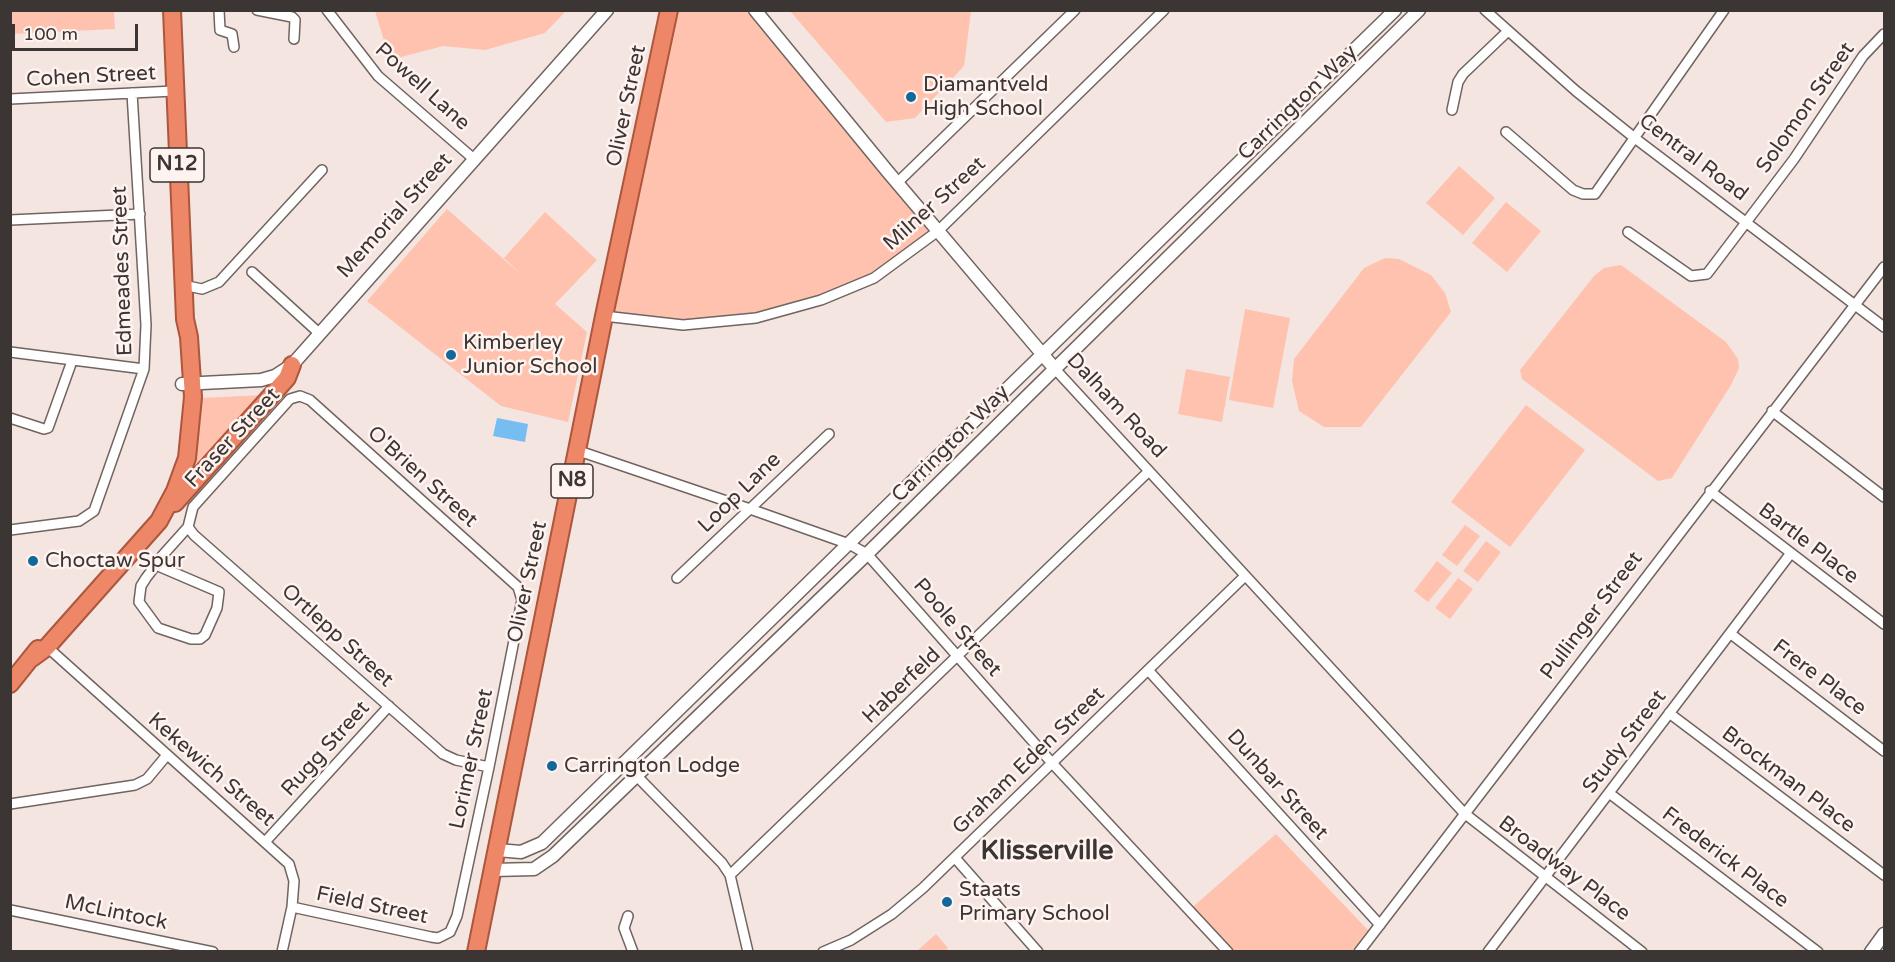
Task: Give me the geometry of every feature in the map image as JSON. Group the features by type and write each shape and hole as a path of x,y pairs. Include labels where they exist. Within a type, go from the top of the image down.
{"highway":[{"name":"N12","path":"10,684 159,521 175,491 187,458 187,391 181,338 185,319 172,10"},
{"name":"Oliver Street","path":"476,951 579,451 604,316 669,10"},
{"path":"159,521 287,378 292,365"},
{"name":"N12","path":"45,645 162,501 177,465 187,391"}],"street":[{"path":"219,10 220,30 232,34 234,47"},
{"path":"258,10 292,17 295,20 294,39"},
{"name":"Powell Lane","path":"327,10 378,76 475,160"},
{"name":"Memorial Street","path":"187,391 261,380 275,376 292,365 607,10"},
{"name":"Dalham Road","path":"755,10 1042,356 1464,813"},
{"path":"897,183 1075,10"},
{"name":"Milner Street","path":"604,316 682,325 728,322 786,311 874,278 938,231 1164,10"},
{"name":"Carrington Way","path":"497,850 521,852 542,843 1395,10"},
{"name":"Carrington Way","path":"493,870 526,871 546,862 867,554 1419,10"},
{"name":"Central Road","path":"1485,10 1636,139 1884,327"},
{"path":"1506,132 1573,190 1588,195 1595,194 1636,139 1724,10"},
{"path":"1452,110 1458,82 1463,74 1508,32"},
{"name":"Solomon Street","path":"1628,232 1691,276 1702,276 1712,269 1748,222 1863,56 1884,34"},
{"name":"Cohen Street","path":"10,99 174,91"},
{"name":"Edmeades Street","path":"10,530 79,521 94,511 144,369 146,325 132,93"},
{"path":"183,285 202,289 219,282 322,170"},
{"path":"10,220 140,214"},
{"name":"Pullinger Street","path":"1359,951 1884,267"},
{"path":"252,272 320,334"},
{"path":"10,352 144,369"},
{"path":"10,418 44,429 48,428 72,361"},
{"name":"Fraser Street","path":"188,527 193,507 287,402 300,396"},
{"name":"O'Brien Street","path":"300,396 310,400 518,587"},
{"path":"1772,411 1884,496"},
{"name":"Loop Lane","path":"677,578 829,434"},
{"name":"Poole Street","path":"579,451 849,544 867,554 1052,763 1224,950"},
{"name":"Haberfeld","path":"730,875 1149,471"},
{"name":"Bartle Place","path":"1710,491 1884,624"},
{"path":"156,565 219,592 217,608 205,635 200,639 191,639 158,628 147,617 139,602 141,586 156,565 188,527"},
{"name":"Ortlepp Street","path":"188,527 194,535 443,754 456,760 489,767"},
{"name":"Study Street","path":"1488,951 1791,553"},
{"name":"Graham Eden Street","path":"823,951 850,940 892,914 956,859 1245,576"},
{"name":"Lorimer Street","path":"446,936 457,916 489,767 522,603 518,587"},
{"name":"Frere Place","path":"1731,634 1884,751"},
{"name":"Kekewich Street","path":"45,645 289,864 294,881 282,951"},
{"name":"Dunbar Street","path":"1148,670 1380,925"},
{"name":"Rugg Street","path":"265,842 389,706"},
{"name":"Brockman Place","path":"1669,713 1884,875"},
{"path":"10,804 135,785 147,779 167,755"},
{"path":"623,762 722,863 730,875 748,951"},
{"name":"Frederick Place","path":"1609,793 1818,951"},
{"name":"Broadway Place","path":"1464,813 1642,951"},
{"path":"956,859 1038,951"},
{"name":"Field Street","path":"291,907 431,938 446,936"},
{"name":"McLintock","path":"10,909 213,951"},
{"path":"628,916 624,928 633,951"},
{"path":"1871,951 1884,934"}],"shaded area":[{"path":"375,10 566,11 545,33 485,50 443,46 390,60"},
{"path":"10,11 114,11 115,29 11,34"},
{"path":"673,11 750,11 937,231 875,278 763,317 680,322 612,317"},
{"path":"790,11 971,11 964,66 915,118 886,122"},
{"path":"1459,166 1495,198 1463,235 1426,203"},
{"path":"1506,202 1541,231 1507,272 1472,243"},
{"path":"447,209 525,278 504,258 545,212 597,260 555,304 587,332 568,422 501,406 367,301"},
{"path":"1385,258 1399,259 1431,275 1445,293 1451,312 1361,427 1324,427 1299,411 1292,381 1294,359 1364,268"},
{"path":"1621,265 1726,342 1738,359 1739,368 1731,385 1672,478 1658,481 1522,379 1520,370 1594,276 1604,268"},
{"path":"1245,309 1290,318 1273,408 1229,400"},
{"path":"1186,369 1230,377 1222,422 1178,414"},
{"path":"262,395 183,486 201,398"},
{"path":"1526,405 1585,450 1510,547 1451,502"},
{"path":"1465,525 1480,536 1457,566 1442,555"},
{"path":"1486,541 1501,552 1478,582 1463,571"},
{"path":"1437,561 1452,573 1428,602 1414,591"},
{"path":"1458,578 1473,589 1450,619 1435,608"},
{"path":"1276,834 1368,930 1352,951 1224,951 1187,912"},
{"path":"936,934 948,948 945,951 917,951"}],"water":[{"path":"497,418 528,424 525,442 493,436"}],"place":[{"name":"Diamantveld High School","path":"911,97"},
{"name":"Kimberley Junior School","path":"451,355"},
{"name":"Choctaw Spur","path":"33,561"},
{"name":"Carrington Lodge","path":"552,766"},
{"name":"Staats Primary School","path":"947,902"}],"district":[{"name":"Klisserville","path":"1047,852"}]}
